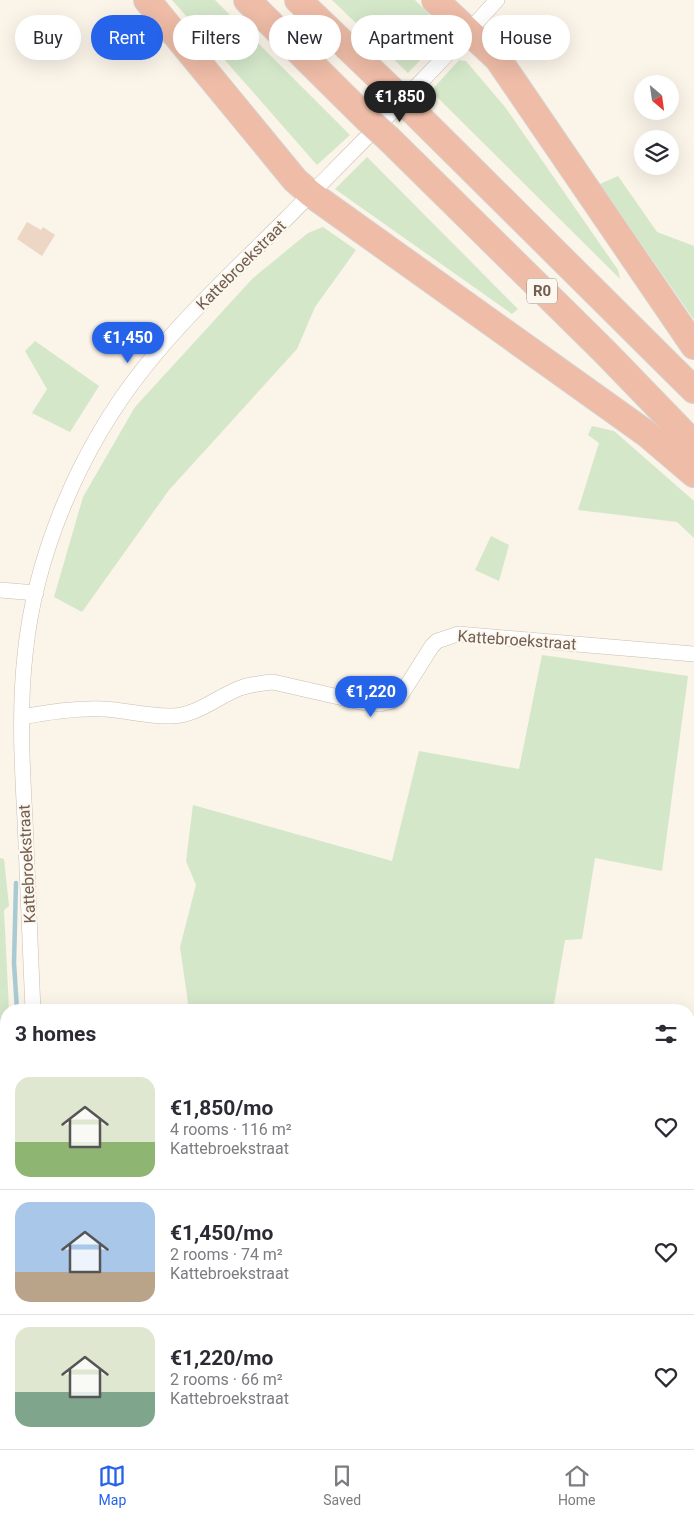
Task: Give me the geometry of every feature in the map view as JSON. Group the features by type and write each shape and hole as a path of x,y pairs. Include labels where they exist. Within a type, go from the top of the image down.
{"highway":[{"path":"146,0 295,180 311,194 639,429 694,474"},
{"name":"R0","path":"247,0 597,344 694,444"},
{"name":"R0","path":"298,0 393,91 694,390"},
{"path":"435,0 450,15"},
{"path":"472,36 498,59 694,346"}],"street":[{"name":"Kattebroekstraat","path":"472,28 497,0"},
{"name":"Kattebroekstraat","path":"33,1004 21,737 25,652 36,593 63,507 92,445 118,402 164,343 441,60"},
{"path":"0,590 36,593"},
{"name":"Kattebroekstraat","path":"23,717 48,712 102,709 172,716 205,706 243,687 273,682 365,703 380,704 392,701 401,695 427,652 437,641 458,634 694,654"}],"green space":[{"path":"172,0 215,0 230,15 185,15"},
{"path":"332,0 415,0 430,15 351,15 351,18"},
{"path":"259,44 269,54 269,60 275,60 350,135 317,165 225,60 259,60"},
{"path":"394,60 420,60 408,73"},
{"path":"459,60 466,61 505,107 618,270 620,279 431,91"},
{"path":"367,157 518,309 512,314 335,189"},
{"path":"618,176 657,232 694,246 694,320 600,184"},
{"path":"323,227 356,250 315,307 297,349 169,490 82,612 54,597 83,497 135,407 253,278 308,233"},
{"path":"35,341 99,386 70,432 32,413 47,389 25,351"},
{"path":"592,426 614,431 694,501 694,538 677,522 578,510 599,443 588,435"},
{"path":"491,536 509,545 499,581 475,570"},
{"path":"542,655 688,676 662,871 595,858 582,939 565,940 554,1004 188,1004 180,947 196,885 186,861 193,805 392,861 419,751 519,769"},
{"path":"0,858 4,859 9,906 4,910 9,1004 0,1004"}],"building":[{"path":"27,222 41,230 43,227 55,235 42,256 17,239"}],"waterway":[{"path":"16,883 14,963 17,1004"}]}
